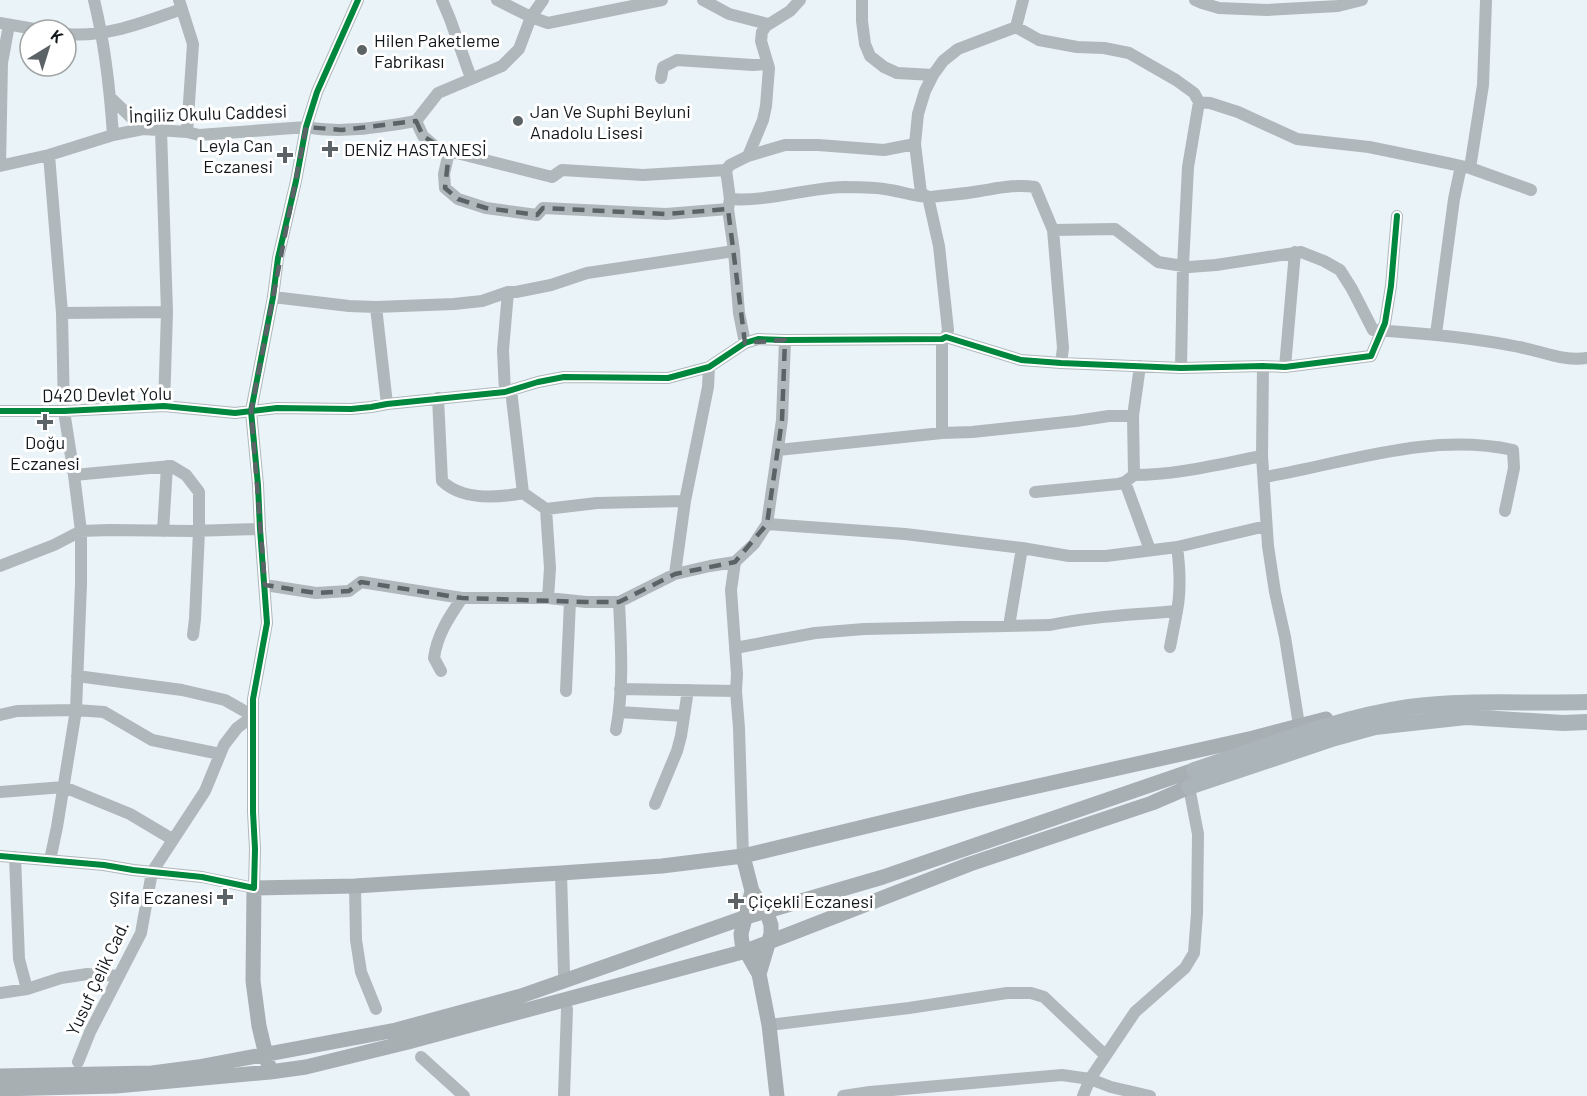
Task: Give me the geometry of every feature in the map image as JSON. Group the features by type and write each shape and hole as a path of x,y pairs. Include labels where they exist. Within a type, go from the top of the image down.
{"highway":[{"path":"1194,770 1346,721 1401,709 1451,704 1587,702"},
{"path":"1189,788 1335,738 1375,727 1466,717 1563,723 1587,722"}],"main road":[{"path":"270,1072 259,1026 253,981 254,888 355,886 561,873 662,866 743,856 1407,701 1432,699 1451,704"},
{"path":"0,1076 152,1073 198,1067 396,1030 521,996 746,917 894,873 1194,770"},
{"path":"0,1089 68,1092 270,1072 306,1067 408,1042 746,951 970,864 1152,803 1189,788"},
{"path":"743,856 752,891 770,920 771,929 759,974"},
{"path":"752,891 741,934 746,951 759,974 769,1024 777,1096"}],"street":[{"path":"94,0 102,33 111,98 113,135"},
{"path":"0,856 104,865 202,877 254,888 253,717 267,623 251,411 273,297 278,258 306,127 317,92 358,0"},
{"path":"442,0 471,78"},
{"path":"497,0 531,17 548,22 662,0"},
{"path":"543,0 531,17 519,49 502,66 438,93 416,121 423,136 437,148 449,152 552,177 562,170 643,174 726,170"},
{"path":"703,0 729,14 768,24"},
{"path":"748,156 763,120 767,94 769,68 761,41 762,32 768,24 790,11 800,0"},
{"path":"862,0 865,44 870,56 884,68 897,74 933,75"},
{"path":"1016,27 1023,0"},
{"path":"1196,0 1219,8 1267,10 1338,6 1362,0"},
{"path":"1436,334 1454,199 1465,167 1483,85 1486,2"},
{"path":"78,35 102,33 141,23 180,5 193,44 187,132"},
{"path":"0,166 1,64 5,24"},
{"path":"928,197 921,194 915,144 918,114 933,75 943,61 958,49 1016,27"},
{"path":"1016,27 1039,40 1129,53 1176,80 1194,93 1199,102 1188,167 1181,368"},
{"path":"661,78 663,67 677,60 768,64"},
{"path":"111,98 143,129"},
{"path":"1199,102 1238,112 1297,139 1369,147 1465,167 1531,190"},
{"name":"İngiliz Okulu Caddesi","path":"0,166 143,129 199,135 306,127 322,130 348,130 416,121"},
{"path":"161,130 167,312 164,406"},
{"path":"915,144 884,150 785,145 748,156 730,165 726,170 745,343 758,339 944,338 1021,360 1181,368 1285,367 1371,356 1385,323 1391,286 1397,216"},
{"path":"449,152 444,174 445,188 458,199 486,208 537,215 543,208 666,214 744,200 821,189 853,187 928,197 1010,186 1035,187 1053,230 1063,348 1061,363"},
{"path":"49,155 62,314 64,411 81,531 76,710 50,860"},
{"path":"928,197 939,246 948,330 944,338 942,433"},
{"path":"1053,230 1115,229 1158,262 1183,266 1216,265 1301,252 1340,270 1373,330 1436,334 1519,347 1563,358 1579,360 1587,358"},
{"path":"273,297 376,307 429,306 482,301 508,292 543,287 587,273 734,251"},
{"path":"1285,367 1295,252"},
{"path":"508,292 503,350 523,493"},
{"path":"376,307 387,404"},
{"path":"62,314 167,312"},
{"path":"265,585 316,593 349,591 361,582 462,598 548,598 586,602 618,602 675,574 735,562 754,544 767,524 782,420 785,340"},
{"name":"D420 Devlet Yolu","path":"0,411 64,411 164,406 235,413 277,408 371,407 508,391 564,377 668,378 709,366 745,343"},
{"path":"675,574 685,501 708,387 709,366"},
{"path":"1140,366 1133,416 1130,478 1150,550"},
{"path":"1263,366 1262,456 1266,526 1275,592 1285,637 1299,725"},
{"path":"438,399 442,481 461,493 502,497 523,493 546,509 597,503 685,501"},
{"path":"778,450 972,432 1109,416 1133,416"},
{"path":"1264,477 1395,451 1446,444 1480,445 1513,450 1514,468 1505,511"},
{"path":"1035,492 1262,456"},
{"path":"164,531 166,466"},
{"path":"74,475 171,466 186,475 199,492 193,635"},
{"path":"546,509 550,568 548,598"},
{"path":"767,524 905,534 1069,556 1106,556 1178,547 1266,526"},
{"path":"0,566 54,545 81,531 260,529"},
{"path":"1170,647 1180,587 1178,547"},
{"path":"1009,626 1022,548"},
{"path":"735,562 731,590 737,674 743,856"},
{"path":"441,671 434,658 438,637 462,598"},
{"path":"566,691 570,601"},
{"path":"616,729 619,712 621,646 618,602"},
{"path":"735,648 815,633 864,629 1050,626 1074,620 1177,611"},
{"path":"77,676 225,700 253,717"},
{"path":"620,689 736,691"},
{"path":"655,804 677,750 688,690"},
{"path":"0,715 17,711 104,712 152,740 220,754"},
{"path":"619,712 684,716"},
{"path":"152,872 205,791 224,745 237,728 253,717"},
{"path":"0,792 64,787 130,814 172,839"},
{"path":"1083,1096 1090,1079 1135,1012 1185,968 1194,952 1198,834 1189,788"},
{"path":"15,857 19,959 27,989"},
{"name":"Yusuf Çelik Cad.","path":"78,1062 90,1032 141,933 152,872"},
{"path":"561,873 564,972"},
{"path":"355,886 356,940 361,972 376,1009"},
{"path":"0,993 27,989 61,978 87,974 118,976"},
{"path":"769,1024 909,1008 1007,993 1031,993 1044,996 1105,1055"},
{"path":"564,1096 567,1009"},
{"path":"421,1057 464,1096"},
{"path":"843,1096 1062,1075 1090,1079 1111,1087 1150,1096"}],"highlighted area":[{"path":"416,121 423,136 449,152 445,188 458,199 486,208 537,215 543,208 666,214 728,209 745,343 785,340 782,420 767,524 735,562 675,574 619,602 462,598 361,582 349,591 316,593 265,585 251,411 306,127 342,130"}],"cycle path":[{"path":"0,856 104,865 202,877 254,888 253,699 267,623 251,411 273,297 278,258 306,127 317,92 358,0"},
{"path":"0,411 64,411 164,406 235,413 277,408 351,409 505,392 564,377 668,378 709,367 745,343 758,339 942,339 946,337 1021,360 1181,368 1285,367 1371,356 1385,323 1391,286 1397,216"}],"place":[{"name":"Hilen Paketleme Fabrikası","path":"362,50"},
{"name":"Jan Ve Suphi Beyluni Anadolu Lisesi","path":"518,121"},
{"name":"DENİZ HASTANESİ","path":"330,149"},
{"name":"Leyla Can Eczanesi","path":"285,155"},
{"name":"Doğu Eczanesi","path":"45,422"},
{"name":"Şifa Eczanesi","path":"225,897"},
{"name":"Çiçekli Eczanesi","path":"736,901"}]}
